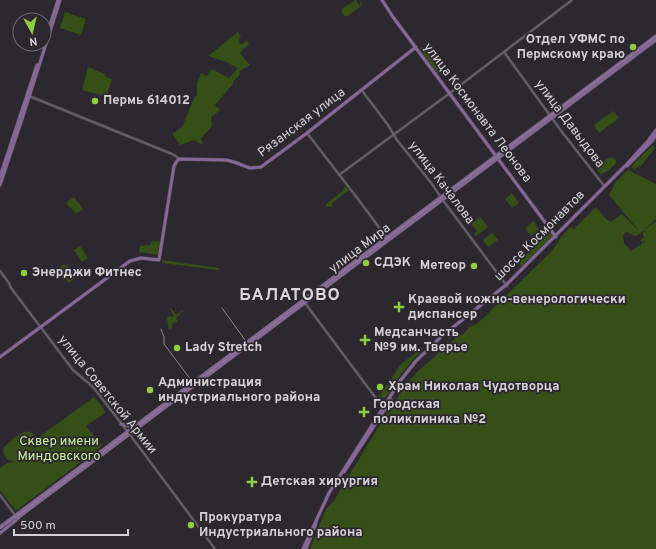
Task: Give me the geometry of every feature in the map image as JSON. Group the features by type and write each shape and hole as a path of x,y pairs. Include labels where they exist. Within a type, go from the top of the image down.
{"main road":[{"path":"52,22 59,0"},
{"name":"улица Космонавта Леонова","path":"382,0 393,17 556,236"},
{"name":"улица Мира","path":"0,527 16,517 304,302 656,36"},
{"name":"улица Мира","path":"551,116 656,40"},
{"name":"Рязанская улица","path":"179,159 226,160 250,168 261,167 307,133 416,47"},
{"path":"0,177 29,96 42,52"},
{"path":"0,185 42,52"},
{"name":"шоссе Космонавтов","path":"605,187 648,141 656,130"},
{"name":"шоссе Космонавтов","path":"304,549 330,493 384,408 409,372 443,338 507,286 652,141 656,135"},
{"path":"0,357 130,261 141,258 160,259 174,166 179,159"},
{"name":"улица Мира","path":"128,433 142,421 304,302"},
{"path":"121,424 132,426 142,421"},
{"name":"улица Мира","path":"0,532 16,520 16,517"}],"street":[{"path":"339,174 450,93 572,0"},
{"name":"улица Давыдова","path":"504,52 605,187"},
{"name":"улица Качалова","path":"361,90 368,97 432,184 441,199 507,286"},
{"name":"Рязанская улица","path":"29,96 177,156 179,159"},
{"path":"307,133 388,239"},
{"name":"улица Советской Армии","path":"0,270 11,288 74,371 93,387 215,549"},
{"path":"304,302 384,408"},
{"path":"0,495 16,517"}],"green space":[{"path":"357,0 356,1 360,6 361,2 359,0 361,1 362,3 361,6 348,16 344,16 342,9"},
{"path":"65,12 86,19 81,35 60,28"},
{"path":"238,32 241,37 239,39 240,44 247,41 249,45 240,53 250,65 239,72 240,74 233,84 215,105 220,110 211,117 212,126 201,138 203,145 194,140 180,145 173,133 182,127 195,96 197,96 197,83 201,73 207,76 212,69 229,78 238,68 208,56"},
{"path":"423,47 441,72 437,73 421,50 420,48"},
{"path":"88,67 105,74 106,77 112,79 107,95 105,96 82,90"},
{"path":"613,111 619,118 599,133 594,125"},
{"path":"654,144 653,146 655,148 640,167 638,166 634,170 632,167 633,164"},
{"path":"612,157 615,159 615,164 612,168 600,174 597,169 598,167"},
{"path":"628,170 656,184 656,219 644,230 656,221 656,549 310,549 326,509 333,502 387,413 385,412 389,411 387,409 390,404 391,406 415,374 459,335 463,335 469,327 475,325 486,316 551,252 563,235 571,227 574,229 596,207 607,220 611,222 622,214 641,233 609,195 615,183","holes":["645,231 642,233 644,237 640,240 645,242 631,251 624,243 623,236 626,232 635,236"]},
{"path":"345,186 349,190 332,203 333,206 326,206 326,204 343,191"},
{"path":"512,193 519,203 512,208 505,199"},
{"path":"74,197 83,209 76,214 66,203"},
{"path":"480,217 488,227 476,236 474,234 477,231 471,224"},
{"path":"533,221 539,229 531,236 525,228"},
{"path":"550,231 553,235 521,267 519,262 532,249 528,246"},
{"path":"492,233 498,240 488,247 483,240"},
{"path":"152,241 162,242 159,255 139,252 140,246 150,245"},
{"path":"80,246 88,258 82,262 74,250"},
{"path":"162,260 219,268 219,269 162,263"},
{"path":"63,265 68,265 71,272 76,277 69,283 58,268"},
{"path":"171,308 176,315 183,311 176,318 178,322 172,324 172,328 169,330 167,318 169,316 174,316 170,309"},
{"path":"425,346 401,374 385,398 379,397 401,364"},
{"name":"Сквер имени Миндовского","path":"94,397 106,412 86,426 102,446 16,511 0,490 0,468 7,463 15,461 7,459 4,456 4,447 16,437 27,431 36,437 37,442 36,445 27,453 37,446 39,437"}],"tram line":[{"path":"0,529 656,37"},
{"path":"222,308 245,340 245,347"},
{"path":"161,329 164,337 164,344 191,380 191,386"}],"place":[{"name":"Отдел УФМС по Пермскому краю","path":"633,47"},
{"name":"Пермь 614012","path":"95,101"},
{"name":"СДЭК","path":"366,263"},
{"name":"Метеор","path":"474,266"},
{"name":"Энерджи Фитнес","path":"24,273"},
{"name":"Краевой кожно-венерологически диспансер","path":"399,307"},
{"name":"Медсанчасть №9 им. Тверье","path":"365,340"},
{"name":"Lady Stretch","path":"177,348"},
{"name":"Храм Николая Чудотворца","path":"380,387"},
{"name":"Администрация индустриального района","path":"150,390"},
{"name":"Городская поликлиника №2","path":"364,412"},
{"name":"Детская хирургия","path":"252,482"},
{"name":"Прокуратура Индустриального района","path":"191,525"}],"district":[{"name":"БАЛАТОВО","path":"290,296"}]}
